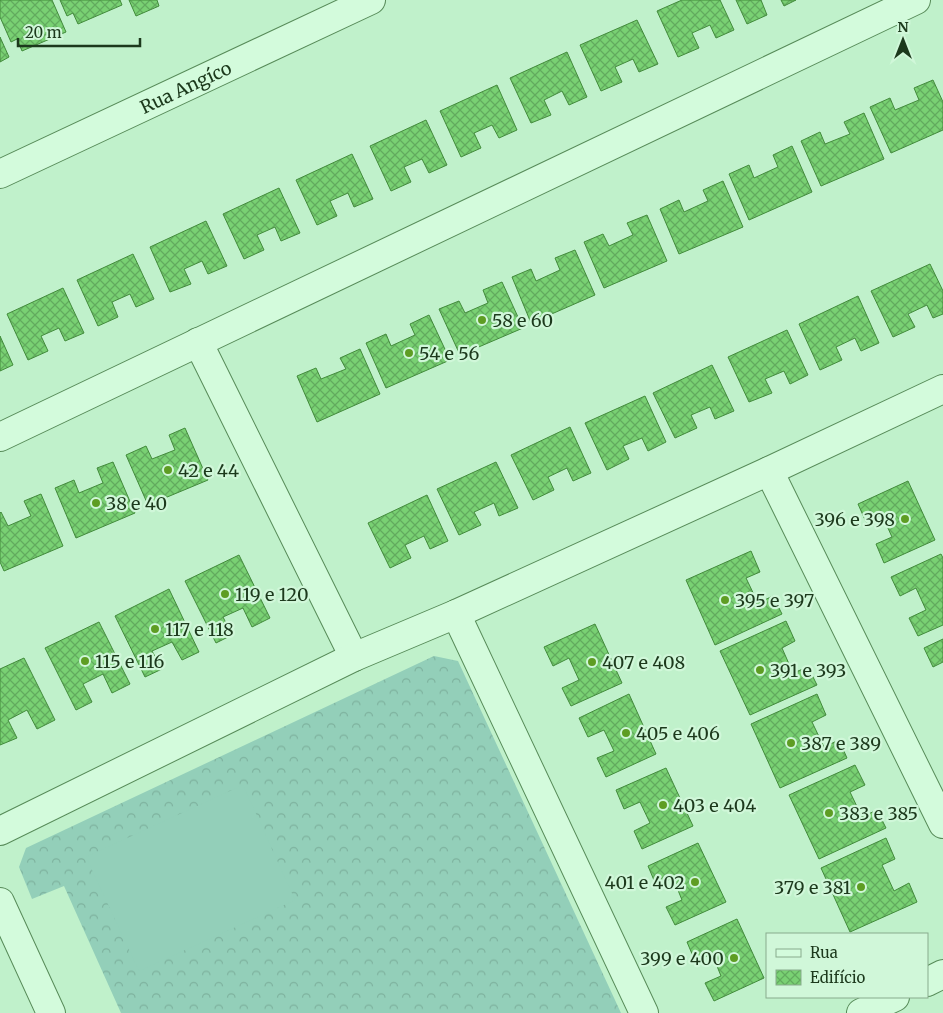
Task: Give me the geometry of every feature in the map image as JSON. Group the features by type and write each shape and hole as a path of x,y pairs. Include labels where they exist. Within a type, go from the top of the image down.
{"street":[{"name":"Rua Angíco","path":"0,174 371,0"},
{"path":"0,437 916,0"},
{"path":"198,342 354,657"},
{"path":"0,832 354,657 456,614 943,389"},
{"path":"769,471 943,824"},
{"path":"456,614 644,1013"},
{"path":"0,902 51,1013"},
{"path":"928,982 943,974"},
{"path":"861,1013 893,998"}],"green space":[{"path":"434,656 458,661 621,1013 121,1013 64,886 32,899 19,867 26,848"},
{"path":"243,785 295,900 139,971 86,857"}],"building":[{"path":"0,0 52,0 66,32 22,51 17,39 11,42 0,17"},
{"path":"60,0 120,0 122,5 78,24 73,13 67,16"},
{"path":"129,0 157,0 159,6 136,16"},
{"path":"682,0 720,0 734,30 716,38 710,25 692,33 699,48 678,57 657,11"},
{"path":"736,0 761,0 767,15 747,24"},
{"path":"781,0 796,0 784,6"},
{"path":"637,20 658,64 639,72 633,59 615,67 622,82 601,91 580,45"},
{"path":"0,37 9,57 0,62"},
{"path":"567,52 587,97 569,105 562,91 544,100 551,115 531,123 510,78"},
{"path":"933,80 943,102 943,130 891,153 870,107 890,98 895,110 919,100 914,88"},
{"path":"497,85 517,130 499,138 492,125 474,133 481,148 461,157 440,111"},
{"path":"864,113 884,159 821,186 801,141 820,132 825,144 850,134 844,122"},
{"path":"426,120 447,165 429,173 422,159 404,167 411,182 391,191 370,146"},
{"path":"792,146 812,192 749,220 729,174 749,165 754,178 778,167 773,155"},
{"path":"352,154 373,199 354,207 348,193 330,201 337,216 317,225 296,180"},
{"path":"723,181 743,227 679,254 660,209 679,200 684,212 708,201 703,190"},
{"path":"279,188 300,233 281,241 275,227 257,235 264,250 244,259 223,214"},
{"path":"647,215 667,261 604,288 584,242 603,234 609,246 633,235 627,223"},
{"path":"206,221 227,266 208,274 202,261 184,269 191,284 170,292 150,247"},
{"path":"575,250 595,295 531,323 512,277 531,269 536,281 560,270 555,258"},
{"path":"133,254 154,299 136,307 130,294 112,302 118,317 98,326 77,280"},
{"path":"930,264 943,291 943,314 933,318 927,305 908,314 915,327 893,337 871,291"},
{"name":"58 e 60","path":"502,282 523,328 460,355 439,309 459,301 465,313 488,303 483,290"},
{"path":"63,288 84,333 65,341 59,328 41,336 48,351 28,360 7,314"},
{"path":"858,296 879,343 861,351 855,338 836,347 842,360 820,370 799,324"},
{"name":"54 e 56","path":"429,315 450,360 386,388 366,343 386,334 391,346 415,335 410,324"},
{"path":"787,330 808,375 790,384 784,371 765,379 772,393 749,402 728,357"},
{"path":"0,336 13,365 0,371"},
{"path":"360,349 380,394 317,422 297,376 316,368 321,379 346,369 340,358"},
{"path":"712,365 734,411 715,419 710,407 691,415 697,428 675,438 653,393"},
{"path":"645,396 666,442 648,451 642,438 623,446 629,459 607,470 585,423"},
{"path":"570,427 591,473 573,481 567,468 548,477 554,490 533,500 511,455"},
{"name":"42 e 44","path":"185,428 208,480 148,505 126,455 146,446 152,459 175,450 169,435"},
{"name":"38 e 40","path":"113,462 135,513 76,538 55,488 74,480 79,493 103,483 97,468"},
{"path":"496,462 518,508 499,516 494,503 474,512 481,525 459,535 437,489"},
{"name":"396 e 398","path":"908,481 935,540 884,563 876,544 892,537 882,515 866,522 858,504"},
{"path":"41,494 63,546 4,571 0,562 0,513 8,526 31,516 24,501"},
{"path":"427,495 448,541 430,549 424,536 405,545 411,558 390,568 368,523"},
{"name":"395 e 397","path":"751,551 760,572 746,578 758,603 773,596 782,614 715,645 686,580"},
{"path":"941,554 943,558 943,625 918,636 909,618 926,610 916,588 900,596 891,577"},
{"name":"119 e 120","path":"239,555 270,618 252,627 243,608 223,617 232,635 216,643 185,581"},
{"name":"117 e 118","path":"169,589 199,652 182,660 172,642 152,651 162,669 145,677 115,616"},
{"name":"391 e 393","path":"786,621 795,641 782,648 793,673 808,667 817,685 750,715 720,651"},
{"name":"115 e 116","path":"99,622 130,684 112,693 103,674 83,684 92,702 76,710 45,648"},
{"name":"407 e 408","path":"595,624 622,683 571,706 562,688 579,680 569,658 553,666 544,647"},
{"path":"943,639 943,662 933,667 924,648"},
{"path":"24,658 55,720 37,729 27,710 8,720 17,738 0,745 0,669"},
{"name":"405 e 406","path":"629,694 656,754 606,777 597,758 614,751 604,730 588,737 579,718"},
{"name":"387 e 389","path":"817,694 826,715 812,722 824,747 839,740 847,758 780,788 751,724"},
{"name":"383 e 385","path":"855,765 865,785 850,792 862,817 877,810 886,828 819,859 789,795"},
{"name":"403 e 404","path":"666,768 693,826 642,849 634,831 650,823 640,802 624,809 616,790"},
{"name":"379 e 381","path":"886,838 895,859 882,865 894,891 909,883 917,902 850,932 821,868"},
{"name":"401 e 402","path":"698,843 726,902 675,925 666,907 682,900 673,878 656,885 648,866"},
{"name":"399 e 400","path":"737,919 764,978 714,1001 705,983 721,976 712,954 695,961 687,942"}],"place":[{"name":"58 e 60","path":"482,320"},
{"name":"54 e 56","path":"409,353"},
{"name":"42 e 44","path":"168,470"},
{"name":"38 e 40","path":"96,503"},
{"name":"396 e 398","path":"905,519"},
{"name":"119 e 120","path":"225,594"},
{"name":"395 e 397","path":"725,600"},
{"name":"117 e 118","path":"155,629"},
{"name":"115 e 116","path":"85,661"},
{"name":"407 e 408","path":"592,662"},
{"name":"391 e 393","path":"760,670"},
{"name":"405 e 406","path":"626,733"},
{"name":"387 e 389","path":"791,743"},
{"name":"403 e 404","path":"663,805"},
{"name":"383 e 385","path":"829,813"},
{"name":"401 e 402","path":"695,882"},
{"name":"379 e 381","path":"861,887"},
{"name":"399 e 400","path":"734,958"}]}
